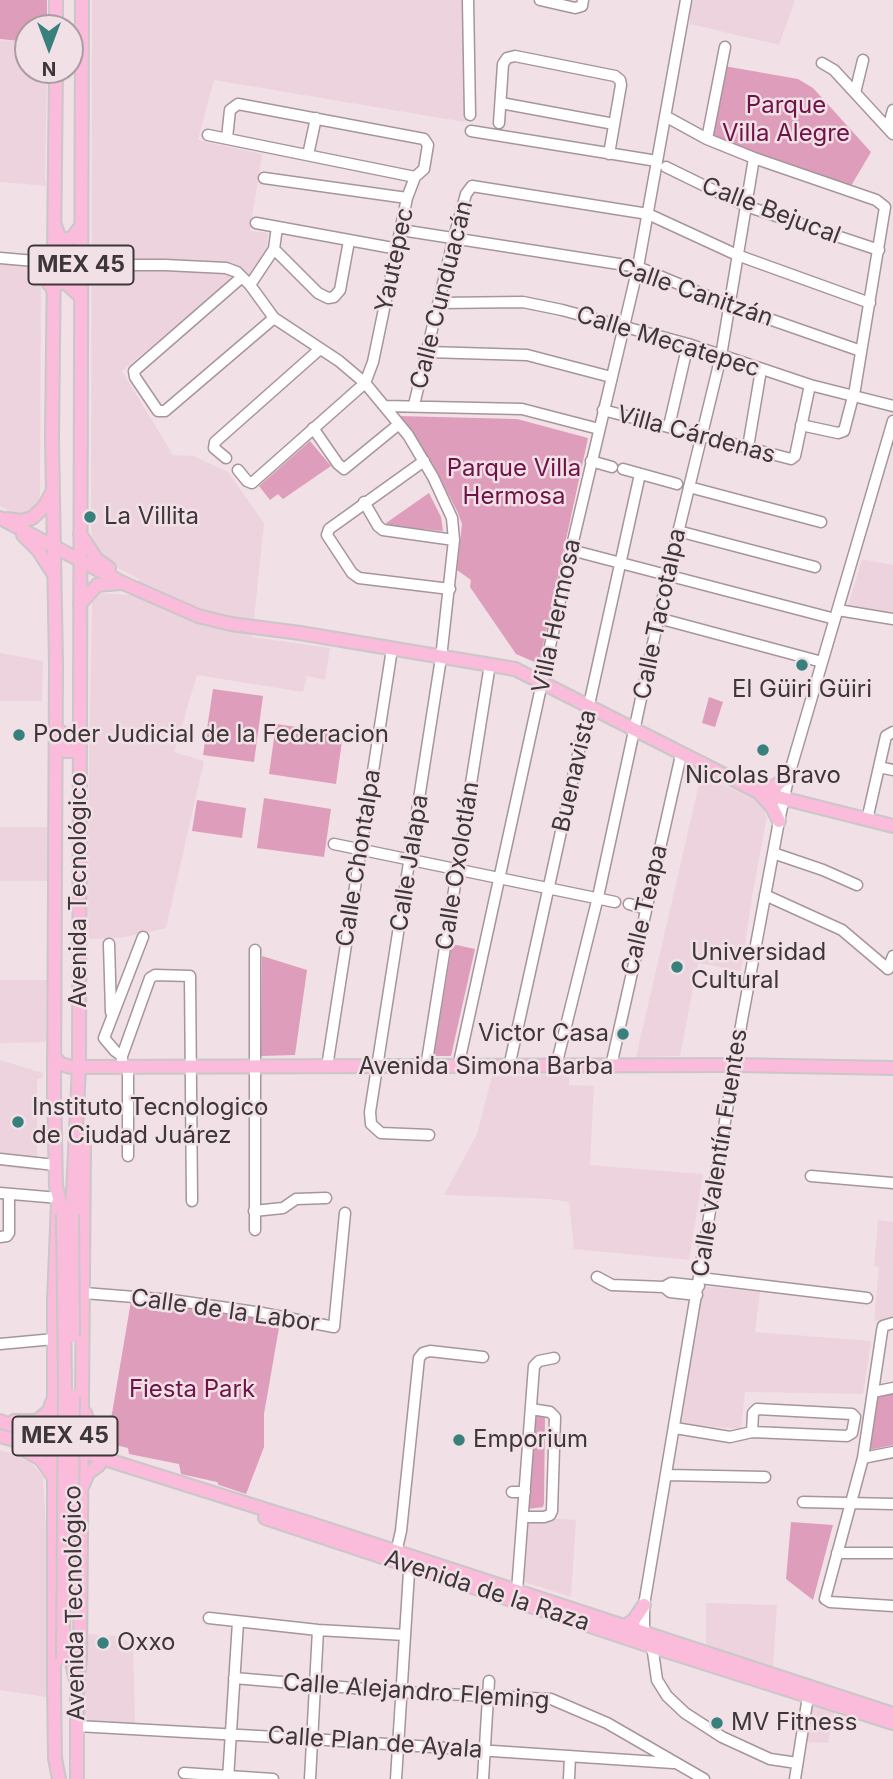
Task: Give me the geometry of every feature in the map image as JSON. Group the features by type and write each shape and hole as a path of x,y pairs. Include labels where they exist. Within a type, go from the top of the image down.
{"main road":[{"name":"Avenida Tecnológico","path":"59,1779 67,1658 67,1214 79,1067 82,0"},
{"name":"Avenida Tecnológico","path":"56,84 52,292 55,648 54,1091 55,1165 59,1198 67,1214"},
{"path":"55,225 59,236 65,240 72,238 81,226"},
{"path":"53,266 81,259"},
{"path":"35,261 45,272 52,292"},
{"path":"52,292 58,284 65,282 81,298"},
{"path":"0,518 16,521 33,518 44,507 52,492"},
{"path":"0,518 123,583 208,619 515,669 758,792 893,826"},
{"path":"0,518 29,540 54,574"},
{"path":"80,534 97,560 119,575 123,583"},
{"path":"80,604 97,585 123,583"},
{"path":"55,648 61,670 61,741 66,751 80,747"},
{"path":"54,775 71,773 79,789"},
{"path":"758,792 789,778 790,791 800,804"},
{"path":"758,792 767,799 779,821"},
{"path":"54,1057 63,1065 79,1067 83,1090 84,1293 80,1658 77,1685"},
{"name":"Avenida Simona Barba","path":"79,1067 124,1063 190,1067 735,1065 893,1068"},
{"path":"54,1091 64,1084 71,1085 78,1092"},
{"path":"59,1198 56,1211 54,1339 55,1758 59,1779"},
{"path":"3,1422 37,1421 49,1411 54,1399"},
{"path":"82,1404 104,1462 88,1474 82,1489"},
{"path":"3,1422 54,1441 81,1459"},
{"path":"6,1438 66,1441 81,1434"},
{"path":"6,1438 41,1459 54,1473"},
{"path":"54,1473 65,1461 81,1459"},
{"name":"Avenida de la Raza","path":"81,1459 104,1462 396,1556 650,1646 893,1714"},
{"name":"Avenida de la Raza","path":"412,1562 517,1591 625,1626 893,1723"},
{"path":"625,1626 634,1620 644,1605"},
{"name":"Avenida Tecnológico","path":"67,1658 77,1685 78,1779"}],"street":[{"path":"468,0 470,114"},
{"path":"540,0 577,8 582,6 583,0"},
{"name":"Villa Hermosa","path":"458,1067 591,461 661,164 665,116 686,0"},
{"path":"707,139 725,47"},
{"path":"499,122 503,64 507,58 515,56 612,76 620,80 609,154"},
{"path":"855,93 863,60"},
{"path":"822,63 834,70 890,131"},
{"path":"501,103 614,124"},
{"path":"227,138 230,110 238,104 316,118 309,155"},
{"path":"890,131 893,110"},
{"path":"665,116 707,139 754,158 883,204 886,210 862,351 843,432 833,433 801,425 810,385"},
{"name":"Yautepec","path":"316,118 427,141 424,169 415,177 407,198 373,362 365,383"},
{"name":"Calle Bejucal","path":"471,131 661,164 746,206 878,250"},
{"path":"208,135 415,177"},
{"name":"Calle Tacotalpa","path":"556,1066 598,897 668,574 721,356 754,158"},
{"path":"264,178 407,198"},
{"name":"Calle Cunduacán","path":"414,405 454,237 466,194 472,187 648,214"},
{"path":"648,214 737,256 870,303"},
{"path":"257,223 398,249"},
{"path":"250,285 274,249 277,227"},
{"name":"Calle Canitzán","path":"401,230 638,267 729,305 862,351"},
{"path":"274,249 318,293 331,298 340,290 349,241"},
{"path":"0,258 35,261 53,266"},
{"path":"81,259 226,268 242,276 134,371 135,377 158,411 162,412 274,318"},
{"name":"Calle Jalapa","path":"242,276 274,318 365,383 424,461 452,518 454,540 442,658 370,1112 373,1128 386,1134 429,1135"},
{"name":"Calle Mecatepec","path":"439,303 523,302 623,325 810,385 893,406"},
{"path":"668,426 688,344"},
{"path":"226,458 214,448 215,442 320,349"},
{"path":"428,352 527,355 611,377"},
{"path":"748,447 761,370"},
{"path":"238,470 247,481 252,482 365,383"},
{"path":"384,406 522,409 599,429"},
{"name":"Villa Cárdenas","path":"603,410 789,459 795,457 801,425"},
{"name":"Calle Valentín Fuentes","path":"797,1763 778,1761 749,1750 713,1732 685,1713 660,1687 644,1633 644,1605 735,1065 783,800 893,421"},
{"path":"313,428 344,469 398,424"},
{"path":"424,461 364,502 327,533 352,573 359,578 450,589"},
{"path":"591,461 611,467"},
{"path":"623,469 677,484"},
{"name":"Buenavista","path":"509,1067 640,474"},
{"path":"689,487 821,522"},
{"path":"364,502 383,530 454,540"},
{"path":"678,531 815,567"},
{"path":"571,550 836,614 893,619"},
{"path":"658,618 822,662"},
{"name":"Calle Chontalpa","path":"327,1067 392,649"},
{"name":"Calle Oxolotlán","path":"426,1067 490,664"},
{"path":"867,820 886,736 893,732"},
{"name":"Calle Teapa","path":"611,1066 681,755"},
{"path":"879,767 893,770"},
{"path":"334,844 615,901"},
{"path":"773,853 857,885"},
{"path":"765,895 842,930 888,969 893,956"},
{"path":"629,904 646,909"},
{"path":"124,1063 105,1041 143,937"},
{"path":"109,944 111,1019"},
{"path":"255,950 255,1230"},
{"path":"128,1156 124,1063 150,978 155,975 190,976 192,1201"},
{"path":"0,1159 55,1165"},
{"path":"811,1176 893,1183"},
{"path":"0,1237 9,1233 5,1193 59,1198"},
{"path":"254,1211 284,1208 296,1199 326,1198"},
{"name":"Calle de la Labor","path":"84,1293 185,1302 334,1327 345,1213"},
{"path":"597,1277 612,1285 664,1287 670,1292 698,1286 867,1298"},
{"path":"888,1325 873,1392 863,1458 825,1595 827,1602 893,1606"},
{"path":"0,1344 54,1339"},
{"path":"396,1556 419,1358 429,1351 483,1357"},
{"path":"517,1591 535,1364 554,1358"},
{"path":"873,1392 893,1388"},
{"path":"523,1517 544,1517 552,1511 555,1417 550,1412 531,1409"},
{"path":"675,1428 730,1437 752,1432 847,1436 852,1433 855,1417 853,1414 757,1409 753,1412 752,1432"},
{"path":"863,1458 893,1452"},
{"path":"667,1475 765,1477"},
{"path":"512,1492 525,1492"},
{"path":"803,1502 893,1504"},
{"path":"836,1553 893,1553"},
{"path":"396,1779 412,1562"},
{"path":"209,1618 318,1630 405,1635"},
{"path":"228,1778 237,1622"},
{"path":"310,1779 318,1630"},
{"name":"Calle Alejandro Fleming","path":"234,1678 401,1692 559,1701 607,1723 704,1779"},
{"path":"483,1779 489,1681"},
{"path":"795,1779 808,1691"},
{"name":"Calle Plan de Ayala","path":"77,1727 231,1734 673,1763"},
{"path":"569,1779 570,1756"},
{"path":"184,1773 273,1779"}],"shaded area":[{"path":"92,0 468,0 470,96 465,122 214,80 198,140 262,154 250,231 268,233 267,252 247,278 233,279 122,371 173,455 194,456 228,472 264,523 252,637 330,648 325,680 307,676 303,692 197,675 174,752 204,761 166,928 121,938 89,939 87,880 92,602 97,593 131,595 139,579 103,557 92,539 91,527"},
{"path":"690,0 795,0 779,45 690,24"},
{"path":"0,40 14,41 14,84 47,84 47,186 0,182"},
{"path":"0,264 32,267 41,277 40,495 37,507 27,515 17,515 0,506"},
{"path":"862,559 893,565 893,613 848,606"},
{"path":"0,653 43,661 42,701 0,701"},
{"name":"Universidad Cultural","path":"701,775 760,802 767,817 741,971 698,963 680,1056 636,1057"},
{"path":"0,827 48,827 48,881 0,881"},
{"name":"Instituto Tecnologico de Ciudad Juárez","path":"0,980 47,980 47,1042 0,1043"},
{"name":"Instituto Tecnologico de Ciudad Juárez","path":"0,1060 43,1073 42,1078 37,1079 37,1171 0,1166"},
{"path":"569,1074 569,1085 594,1086 590,1165 703,1174 689,1260 574,1249 569,1202 444,1195 477,1134 492,1076"},
{"path":"878,1220 893,1222 893,1318 874,1321 879,1267 874,1266"},
{"path":"701,1286 760,1292 755,1332 871,1341 863,1394 745,1392 741,1429 680,1424"},
{"path":"0,1450 28,1459 43,1477 47,1545 46,1697 0,1690"},
{"path":"550,1518 576,1520 571,1597 524,1582 528,1522"},
{"path":"706,1603 777,1605 773,1666 706,1646"},
{"path":"86,1634 117,1636 133,1644 135,1723 84,1721"},
{"path":"812,1704 835,1710 828,1743 807,1742"}],"green space":[{"path":"0,0 47,0 47,14 14,14 14,40 0,39"},
{"name":"Parque Villa Alegre","path":"724,66 798,79 813,88 871,152 851,186 713,139"},
{"name":"Parque Villa Hermosa","path":"398,416 517,419 588,438 539,664 516,654 470,587 471,580 457,570 462,524 458,513 435,468"},
{"path":"310,441 331,466 283,499 278,494 270,500 259,486"},
{"path":"429,493 441,517 443,531 388,526 386,523"},
{"path":"213,689 263,696 254,762 203,755"},
{"path":"709,697 723,702 715,727 702,723"},
{"path":"276,724 343,734 336,784 269,774"},
{"path":"264,798 331,809 324,857 257,848"},
{"path":"197,800 246,808 242,838 192,831"},
{"path":"452,944 475,949 451,1056 434,1056"},
{"path":"262,956 307,970 295,1055 261,1056"},
{"name":"Fiesta Park","path":"131,1301 280,1322 264,1414 264,1447 246,1494 217,1482 181,1474 179,1464 129,1454 128,1448 107,1443"},
{"path":"893,1393 893,1445 869,1450 875,1397"},
{"path":"533,1412 545,1414 544,1503 543,1507 527,1509"},
{"path":"791,1522 833,1525 813,1600 786,1579"}],"place":[{"name":"La Villita","path":"90,517"},
{"name":"El Güiri Güiri","path":"802,665"},
{"name":"Poder Judicial de la Federacion","path":"19,735"},
{"name":"Nicolas Bravo","path":"763,750"},
{"name":"Universidad Cultural","path":"677,967"},
{"name":"Victor Casa","path":"623,1034"},
{"name":"Instituto Tecnologico de Ciudad Juárez","path":"18,1122"},
{"name":"Emporium","path":"459,1440"},
{"name":"Oxxo","path":"103,1643"},
{"name":"MV Fitness","path":"717,1723"}]}
